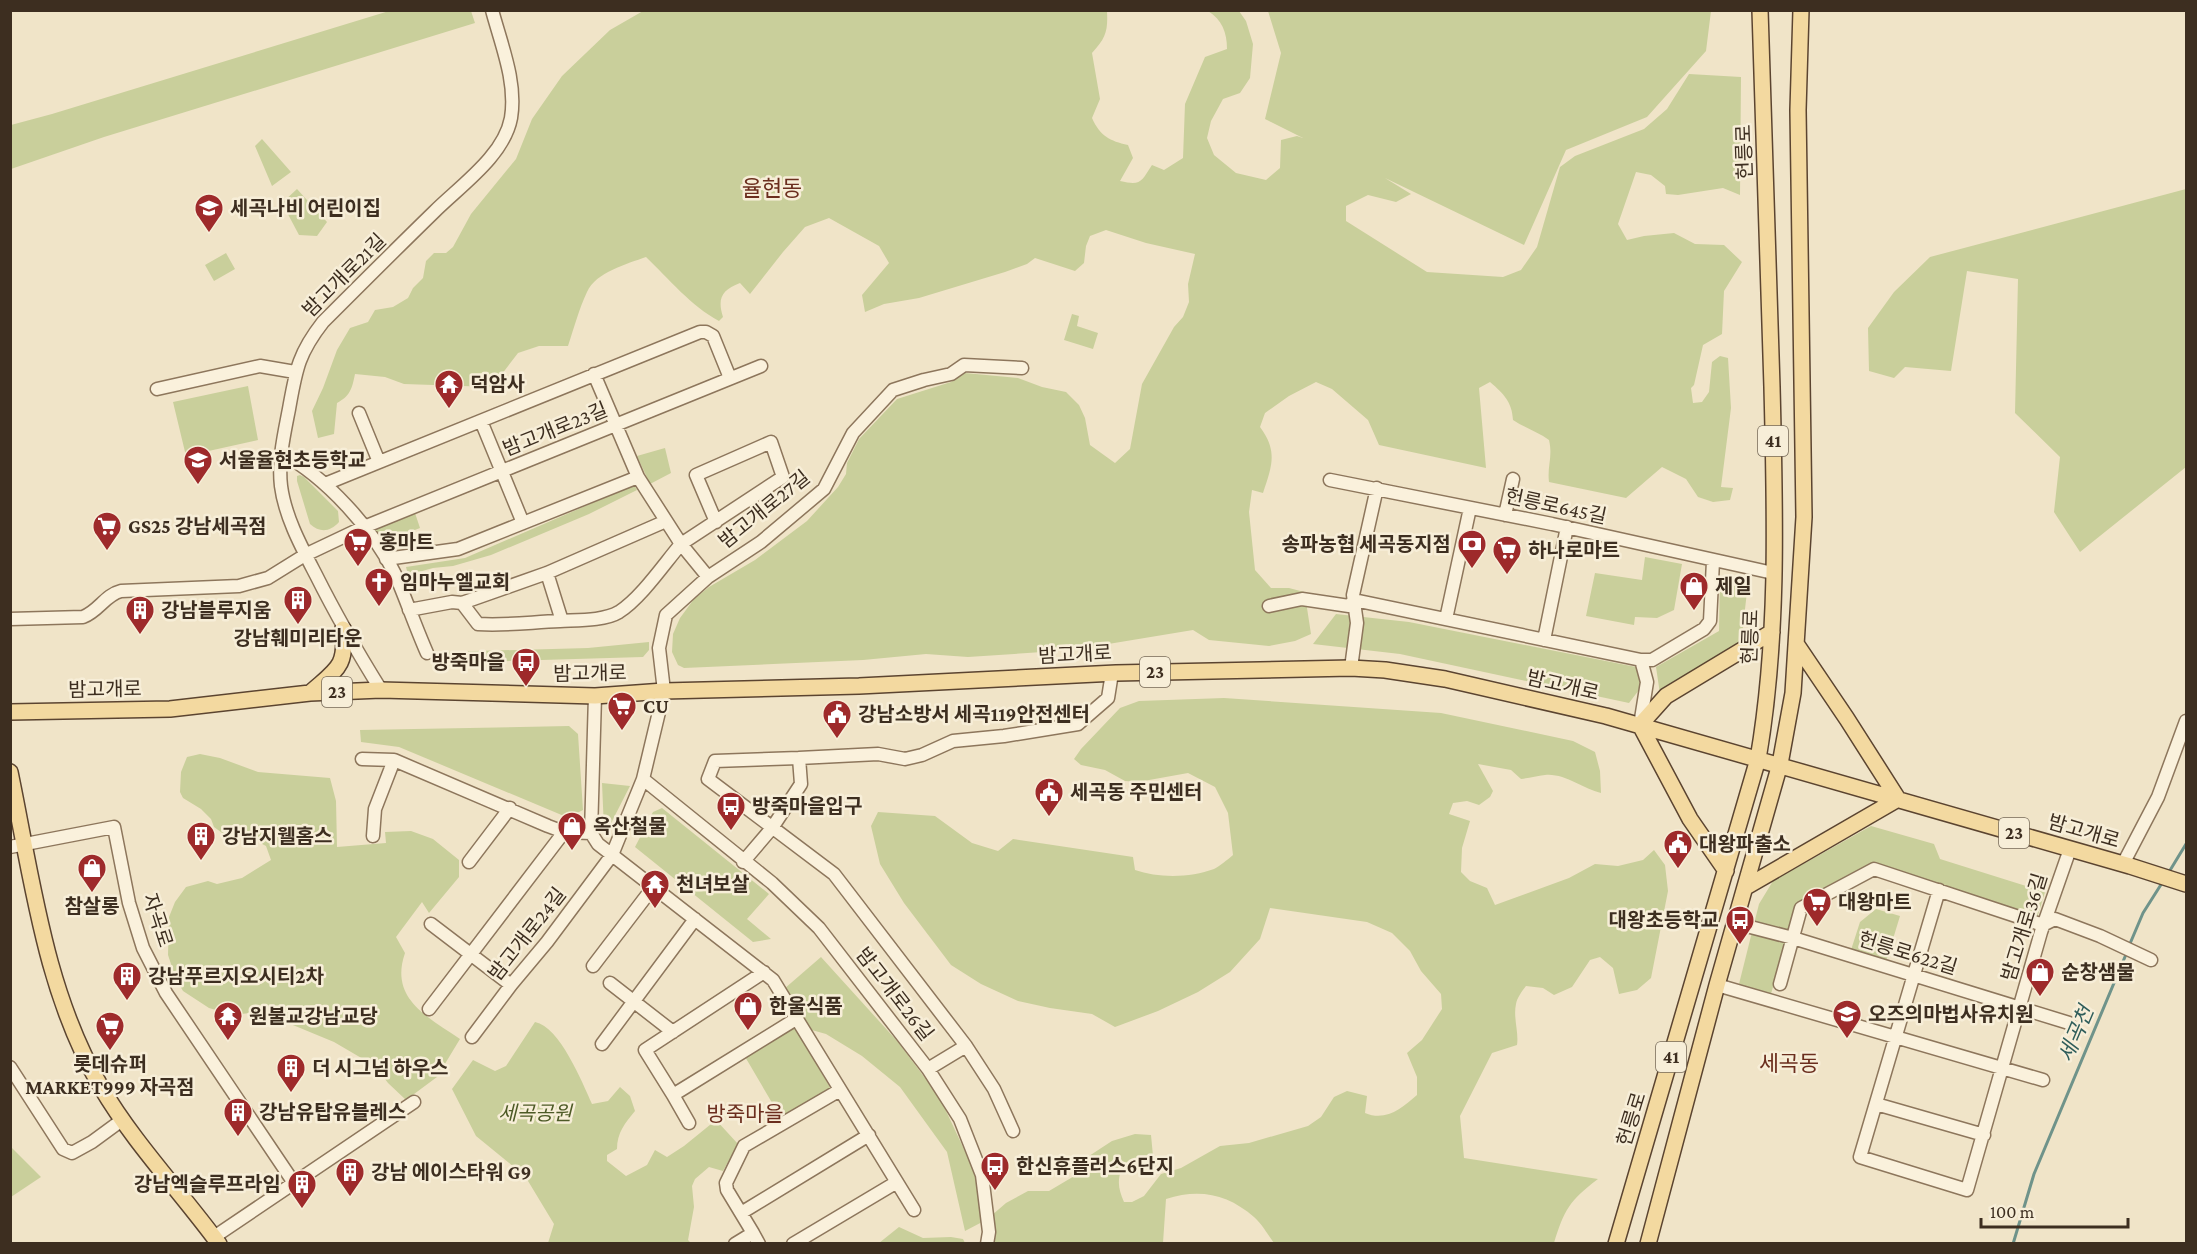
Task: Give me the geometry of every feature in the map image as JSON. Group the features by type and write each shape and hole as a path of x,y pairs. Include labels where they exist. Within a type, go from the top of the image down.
{"main road":[{"name":"헌릉로","path":"1616,1244 1758,759 1767,705 1772,632 1774,455 1760,10"},
{"path":"1764,123 1769,10"},
{"path":"1791,10 1798,110"},
{"name":"41","path":"1648,1244 1717,984 1780,764 1793,693 1804,517 1798,110 1801,10"},
{"path":"310,693 338,668 343,659 345,650 343,629"},
{"path":"1726,871 1690,819 1640,725 1666,696 1772,632"},
{"path":"1746,887 1898,800 1797,645"},
{"name":"밤고개로","path":"10,712 170,709 310,693 381,690 595,696 664,691 860,686 1112,673 1351,668 1385,670 1445,679 1640,725 2187,884"},
{"path":"10,772 18,845 55,980 78,1042 100,1085 122,1119 217,1241"}],"street":[{"name":"밤고개로21길","path":"381,690 343,629 305,555 285,505 281,487 281,453 296,372 304,348 323,322 478,171 504,140 513,105 510,75 492,10"},
{"name":"밤고개로23길","path":"325,484 699,332 706,332 713,336 730,378"},
{"name":"밤고개로27길","path":"664,691 659,648 666,615 708,577 761,542 824,489 853,432 893,390 951,374 964,364 1022,368"},
{"path":"157,389 260,366 296,372"},
{"name":"밤고개로23길","path":"10,619 83,617 90,614 112,594 121,591 239,586 268,578 305,555 364,527 761,366"},
{"path":"594,374 638,477 681,544 708,577"},
{"path":"359,413 379,462"},
{"path":"480,421 523,523"},
{"name":"밤고개로27길","path":"462,603 478,624 583,621 618,613 643,589 681,544 716,522 783,477 771,441 696,474 716,522"},
{"path":"281,453 301,464 325,484 364,527 395,575 427,653"},
{"path":"386,559 458,549 638,477"},
{"path":"1505,515 1513,479"},
{"name":"헌릉로645길","path":"1330,480 1567,527 1773,573"},
{"path":"1351,668 1357,623 1353,600 1377,488"},
{"path":"1446,619 1470,508"},
{"path":"409,610 452,602 462,603 546,573 666,521"},
{"path":"1544,640 1567,527"},
{"path":"1353,600 1641,660 1652,660 1704,629 1710,621 1713,561"},
{"path":"546,573 562,621"},
{"path":"1269,606 1302,599 1349,606 1353,600"},
{"path":"1640,725 1647,682 1641,660"},
{"path":"743,862 772,828 801,784 799,758 878,754 905,759 922,755 953,741 1004,736 1078,724 1107,698 1112,673"},
{"path":"643,780 664,691"},
{"path":"595,696 591,833 598,844 764,972 780,989 914,1210"},
{"path":"2126,865 2158,797 2187,721"},
{"name":"밤고개로26길","path":"799,758 716,761 708,779 834,874 966,1046 994,1089 1013,1131"},
{"path":"362,759 394,760 564,832 591,833"},
{"path":"373,836 375,810 394,760"},
{"name":"밤고개로26길","path":"643,780 772,883 819,928 928,1069 960,1119 982,1175 989,1232 987,1244"},
{"name":"밤고개로24길","path":"472,1037 612,855 643,780"},
{"path":"469,862 510,808"},
{"name":"자곡로","path":"18,845 114,827 129,903 143,948 166,993 294,1183"},
{"name":"밤고개로24길","path":"429,1009 564,832"},
{"name":"밤고개로36길","path":"1875,1104 1860,1157 1967,1190 2043,925 2070,849"},
{"path":"1780,984 1801,908 1874,869 2043,925 2055,919 2100,936 2151,960"},
{"path":"593,966 654,886"},
{"path":"1939,890 1875,1104 1984,1136"},
{"path":"602,1044 695,920"},
{"name":"헌릉로622길","path":"1735,923 1793,938 2069,1023"},
{"name":"밤고개로24길","path":"431,924 471,953"},
{"path":"471,953 511,985"},
{"path":"689,1123 645,1050 764,972"},
{"path":"610,983 673,1032"},
{"path":"1717,984 2043,1080"},
{"path":"673,1095 796,1018"},
{"path":"928,1069 966,1046"},
{"path":"10,1067 63,1149 72,1153 92,1142 122,1119"},
{"path":"735,1244 756,1238 727,1190 726,1183 744,1146 840,1090"},
{"path":"217,1241 294,1183 414,1102"},
{"path":"741,1214 869,1135"},
{"path":"793,1244 897,1182"}],"green space":[{"path":"389,11 471,11 475,23 104,137 11,169 11,125"},
{"path":"643,11 1107,11 1105,34 1092,53 1100,99 1092,118 1106,137 1128,145 1133,158 1120,181 1136,183 1143,179 1152,165 1164,170 1183,158 1185,104 1205,57 1227,49 1223,27 1208,11 1239,11 1246,21 1253,44 1250,78 1240,93 1223,99 1211,121 1207,138 1214,155 1236,173 1266,180 1280,168 1281,140 1297,136 1303,138 1265,119 1281,53 1268,11 1711,11 1706,51 1647,117 1566,150 1524,245 1385,178 1411,194 1396,202 1368,195 1346,206 1346,221 1427,272 1503,277 1521,270 1537,247 1560,167 1575,156 1644,129 1667,109 1689,74 1741,77 1740,195 1723,188 1678,195 1666,194 1665,186 1651,175 1636,172 1618,224 1627,240 1674,233 1695,244 1724,245 1742,262 1724,291 1722,334 1703,345 1694,385 1691,388 1693,403 1702,402 1709,392 1712,362 1720,356 1728,358 1731,408 1721,487 1733,488 1730,500 1713,502 1698,497 1686,479 1662,467 1626,498 1549,482 1549,440 1513,420 1511,408 1506,399 1490,382 1479,388 1486,468 1379,445 1368,420 1332,389 1316,382 1289,396 1265,413 1260,427 1271,451 1271,467 1263,493 1252,490 1249,512 1255,570 1271,588 1289,588 1308,593 1307,608 1311,634 1295,641 1269,646 1209,640 1193,630 1072,650 968,657 926,654 863,660 684,668 678,665 672,652 673,634 680,618 694,599 709,587 755,560 807,521 838,487 846,474 847,463 859,439 897,399 951,382 965,373 1018,378 1042,387 1066,392 1079,405 1085,418 1090,445 1115,463 1130,449 1142,384 1174,327 1183,317 1189,302 1188,284 1195,254 1146,243 1106,230 1090,236 1084,263 1075,271 1035,258 1027,264 1005,272 919,298 884,304 865,312 862,295 889,263 879,246 829,218 805,227 750,294 740,283 725,292 721,300 723,317 719,321 690,300 646,257 605,274 591,285 568,346 539,346 518,353 492,387 404,384 385,377 355,374 350,392 337,403 334,434 318,438 312,411 337,350 350,328 368,322 375,310 393,307 408,298 413,288 423,278 426,261 434,253 446,253 453,247 471,214 516,159 532,119 562,76 610,30"},
{"path":"262,139 291,172 272,186 255,146"},
{"path":"297,189 327,222 317,236 299,235 282,203"},
{"path":"2186,189 2186,467 2080,552 2054,512 2060,457 2015,413 2018,279 1967,271 1951,371 1905,367 1894,378 1869,371 1868,328 1894,292 1930,257"},
{"path":"226,253 235,269 214,281 205,265"},
{"path":"1072,314 1079,316 1077,326 1098,333 1093,349 1064,340"},
{"path":"248,386 258,440 186,456 173,402"},
{"path":"665,448 671,473 650,484 637,456"},
{"path":"300,475 338,511 339,522 332,528 321,530 310,524 297,481 297,476"},
{"path":"634,485 637,490 589,514 491,555 408,575 406,567 465,558"},
{"path":"415,513 420,528 384,542 372,529"},
{"path":"1645,557 1682,564 1674,610 1657,618 1635,617 1634,625 1586,616 1595,573 1642,580"},
{"path":"1720,577 1736,580 1747,592 1741,643 1660,694 1656,667 1719,631"},
{"path":"1336,614 1409,622 1636,667 1642,686 1629,703 1400,654 1313,644"},
{"path":"649,642 649,650 643,657 442,663 439,652 588,648"},
{"path":"1224,698 1441,713 1573,741 1595,752 1600,771 1601,793 1560,776 1545,775 1521,779 1511,770 1478,764 1493,791 1490,797 1479,805 1467,801 1453,803 1449,814 1470,821 1462,848 1461,872 1470,881 1487,888 1495,905 1569,878 1595,864 1618,866 1643,860 1654,850 1665,865 1668,891 1651,978 1637,990 1619,994 1613,968 1600,957 1590,960 1572,987 1554,995 1543,988 1526,986 1516,1004 1517,1045 1492,1053 1460,1116 1464,1158 1598,1179 1569,1206 1554,1243 1274,1243 1254,1217 1234,1203 1213,1195 1190,1194 1166,1199 1163,1243 989,1243 991,1216 1006,1203 1028,1191 1049,1191 1076,1175 1089,1156 1112,1141 1135,1134 1151,1135 1153,1156 1143,1158 1121,1170 1119,1183 1121,1194 1124,1202 1132,1202 1144,1196 1161,1174 1181,1168 1220,1146 1249,1143 1308,1126 1321,1117 1334,1097 1347,1091 1367,1096 1365,1113 1380,1116 1399,1109 1417,1095 1417,1077 1407,1053 1422,1040 1442,1009 1441,994 1421,971 1410,951 1392,933 1367,922 1270,908 1260,939 1230,972 1198,992 1158,1011 1115,1027 1092,1014 1018,1001 981,984 951,965 904,903 880,864 871,826 878,812 935,816 972,843 998,851 1013,839 1133,857 1135,870 1154,874 1174,876 1214,869 1233,855 1228,813 1215,787 1188,773 1138,782 1125,781 1105,770 1081,765 1074,759 1120,708 1139,701"},
{"path":"569,726 578,734 583,810 564,816 399,747 361,742 360,730"},
{"path":"200,754 220,758 258,772 330,778 336,801 337,847 386,843 385,832 411,831 433,839 459,860 459,877 429,913 422,902 396,937 405,953 401,969 402,983 407,995 424,1014 460,1039 437,1077 406,1100 388,1083 375,1066 334,1042 288,1023 250,1013 233,1015 209,1008 183,991 176,979 168,955 169,917 175,902 186,887 208,881 217,884 242,878 271,860 266,846 249,837 225,835 214,827 211,819 201,809 183,798 180,792 181,772 187,757"},
{"path":"602,783 630,786 608,829 604,829"},
{"path":"662,808 769,894 747,919 771,939 753,942 635,847 653,812"},
{"path":"1871,826 1934,844 1940,859 2045,892 2037,918 1875,863 1796,905 1771,994 1739,984 1759,904 1773,881"},
{"path":"1876,909 1900,916 1886,962 1851,950 1860,922"},
{"path":"821,957 898,1042 940,1098 977,1177 984,1221 965,1231 947,1152 900,1087 862,1056 826,1034 808,1029 784,989"},
{"name":"세곡공원","path":"535,1022 544,1026 561,1044 592,1104 608,1101 620,1087 630,1096 635,1111 620,1133 617,1149 607,1155 607,1161 626,1176 647,1165 655,1150 667,1157 716,1120 738,1144 723,1171 709,1167 695,1179 692,1186 694,1207 688,1240 691,1243 548,1243 554,1224 525,1176 476,1136 452,1089 473,1060 495,1071 506,1066"},
{"path":"794,1026 831,1089 781,1118 744,1055"},
{"path":"11,1147 41,1177 10,1197"},
{"path":"899,1227 923,1238 951,1237 963,1239 965,1243 879,1243"}],"waterway":[{"name":"세곡천","path":"2169,872 2186,844"},
{"name":"세곡천","path":"2129,946 2143,913 2162,883"},
{"name":"세곡천","path":"2013,1244 2034,1174 2127,952"}],"place":[{"name":"세곡나비 어린이집","path":"209,234"},
{"name":"덕암사","path":"449,410"},
{"name":"서울율현초등학교","path":"198,486"},
{"name":"GS25 강남세곡점","path":"107,552"},
{"name":"홍마트","path":"358,568"},
{"name":"송파농협 세곡동지점","path":"1472,570"},
{"name":"하나로마트","path":"1507,576"},
{"name":"임마누엘교회","path":"379,608"},
{"name":"제일","path":"1694,612"},
{"name":"강남훼미리타운","path":"298,626"},
{"name":"강남블루지움","path":"140,636"},
{"name":"방죽마을","path":"526,688"},
{"name":"CU","path":"622,732"},
{"name":"강남소방서 세곡119안전센터","path":"837,740"},
{"name":"세곡동 주민센터","path":"1049,818"},
{"name":"방죽마을입구","path":"731,832"},
{"name":"옥산철물","path":"572,852"},
{"name":"강남지웰홈스","path":"201,862"},
{"name":"대왕파출소","path":"1678,870"},
{"name":"참살롱","path":"92,894"},
{"name":"천녀보살","path":"655,910"},
{"name":"대왕마트","path":"1817,928"},
{"name":"대왕초등학교","path":"1740,946"},
{"name":"순창샘물","path":"2040,998"},
{"name":"강남푸르지오시티2차","path":"127,1002"},
{"name":"한울식품","path":"748,1032"},
{"name":"오즈의마법사유치원","path":"1847,1040"},
{"name":"원불교강남교당","path":"228,1042"},
{"name":"롯데슈퍼 MARKET999 자곡점","path":"110,1052"},
{"name":"더 시그넘 하우스","path":"291,1094"},
{"name":"강남유탑유블레스","path":"238,1138"},
{"name":"한신휴플러스6단지","path":"995,1192"},
{"name":"강남 에이스타워 G9","path":"350,1198"},
{"name":"강남엑슬루프라임","path":"302,1210"}],"district":[{"name":"율현동","path":"772,188"},
{"name":"세곡동","path":"1789,1063"},
{"name":"방죽마을","path":"745,1114"}]}
